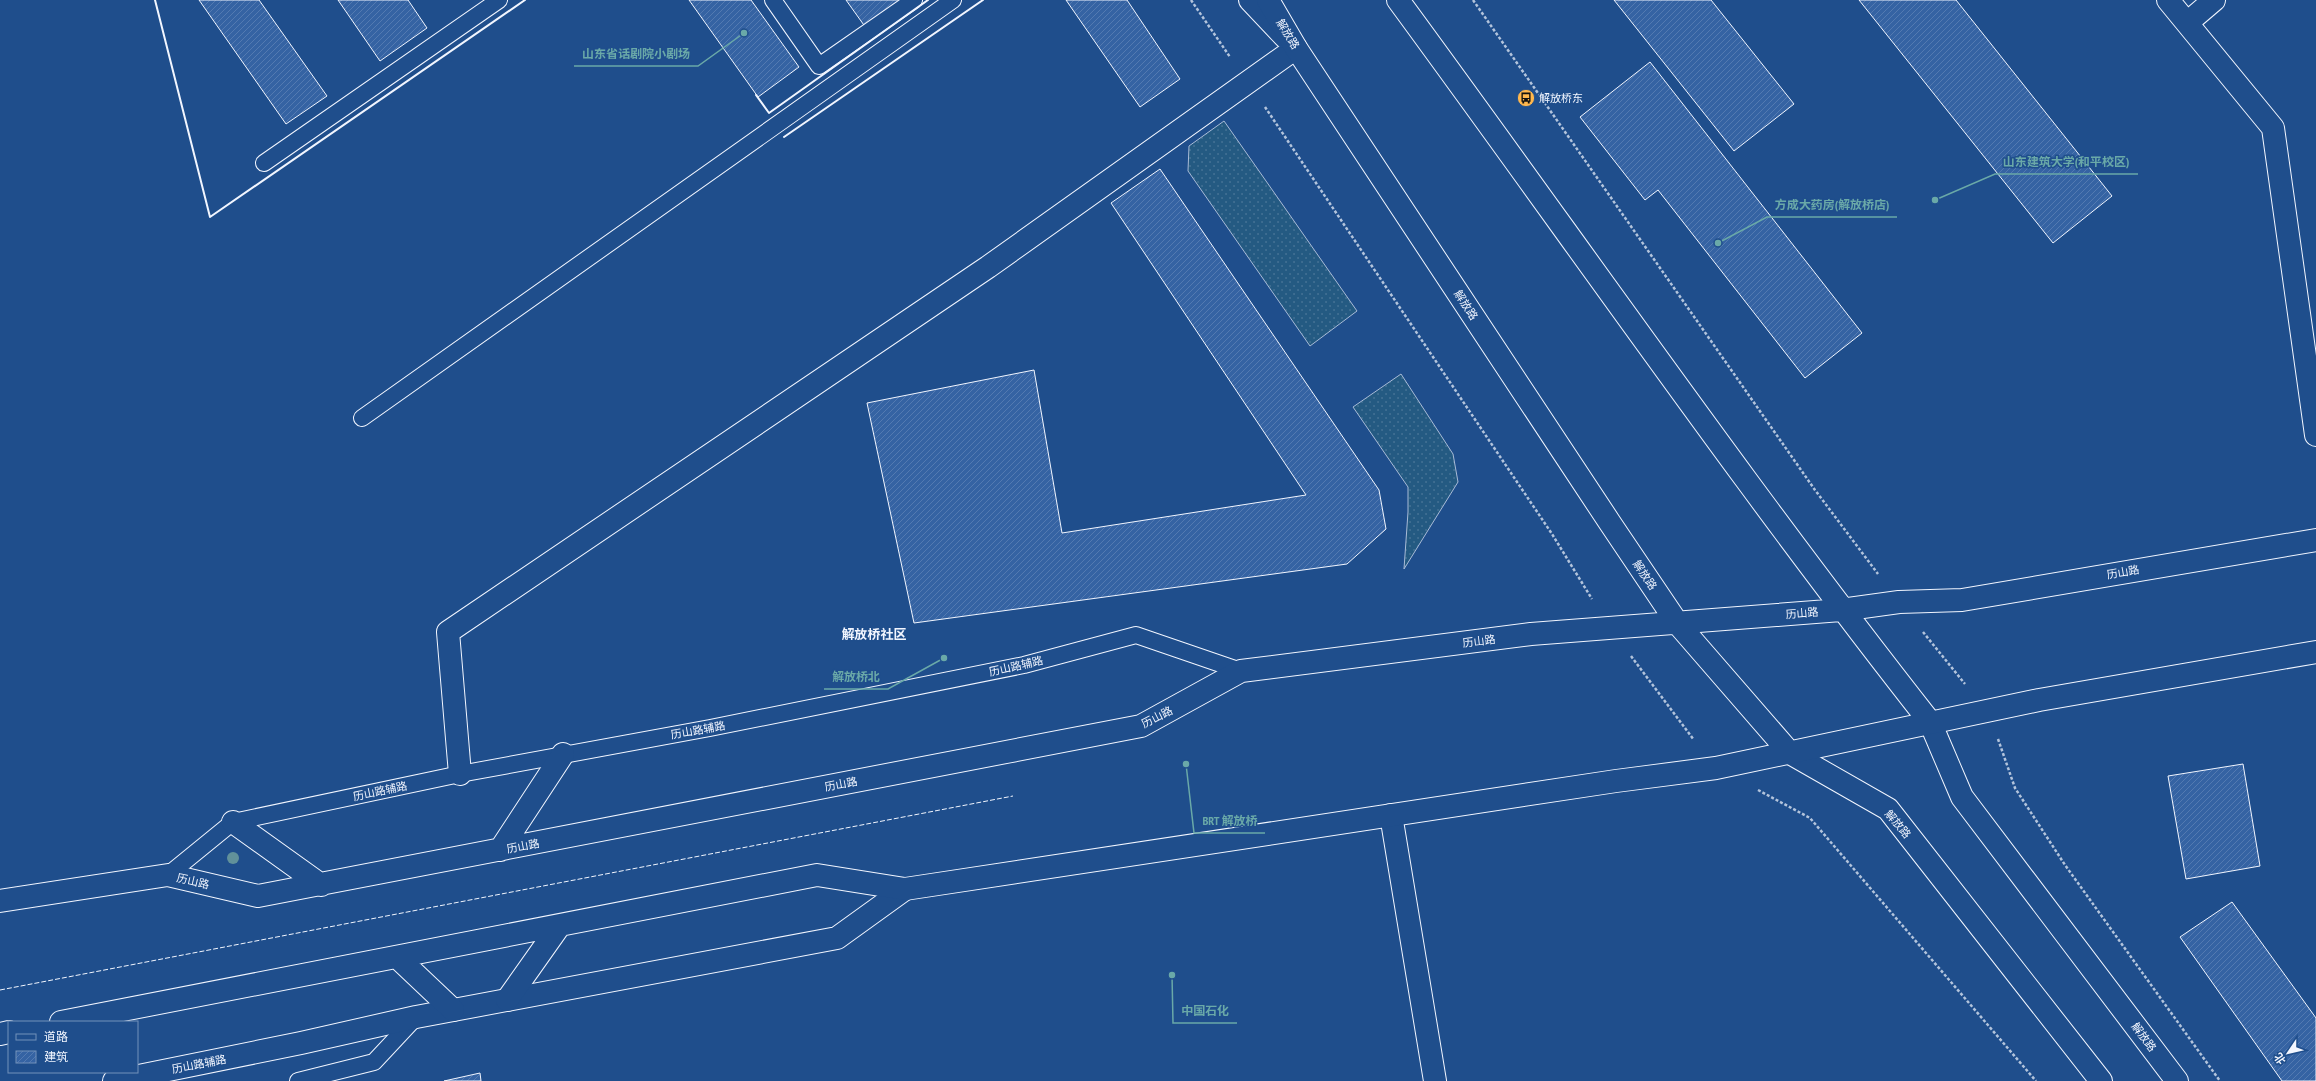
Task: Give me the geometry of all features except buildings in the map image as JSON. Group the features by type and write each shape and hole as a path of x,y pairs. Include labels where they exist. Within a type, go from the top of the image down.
{"main road":[{"path":"460,774 448,632 988,267 1296,48 1250,0"},
{"name":"解放路","path":"1268,0 1296,48 1605,517 1678,624 1790,753 1888,809 2101,1081"},
{"name":"解放路","path":"1398,0 1841,610 1930,722 1962,797 2177,1081"},
{"path":"2168,0 2274,128 2316,435"},
{"path":"2187,23 2214,0"},
{"name":"历山路","path":"0,902 168,875 258,896 1141,726 1241,671 1531,634 1678,624 1841,610 1898,602 1962,600 2316,540"},
{"path":"66,1021 816,875 905,889 1391,815 1716,768 2039,700 2316,652"},
{"path":"500,850 563,754"},
{"path":"1391,815 1435,1081"},
{"path":"233,822 321,884"},
{"name":"历山路辅路","path":"114,1081 301,1043 416,1017 837,938 905,889"},
{"path":"507,1000 560,925"},
{"path":"397,957 453,1010"}],"lane":[{"path":"264,163 499,0"},
{"path":"773,0 819,66 914,0"},
{"path":"362,418 953,0"},
{"name":"历山路辅路","path":"168,875 233,822 460,774 718,726 1024,665 1136,635 1241,671"},
{"path":"298,1081 374,1062 416,1017"}],"path":[{"path":"1190,0 1248,83 1552,534 1610,629 1716,768"},
{"path":"1473,0 1815,490 1898,602 1988,711 2015,788 2065,865 2199,1055 2220,1081"},
{"path":"1757,790 1810,818 2036,1081"}],"shaded area":[{"path":"1224,121 1357,311 1310,346 1188,171 1189,146"},
{"path":"1401,374 1453,454 1458,482 1404,569 1408,512 1408,487 1353,407"}],"fence":[{"path":"0,990 1013,796"}],"wall":[{"path":"155,0 210,217 525,0"},
{"path":"756,95 769,113 928,0"},
{"path":"784,137 983,0"}],"place":[{"name":"山东省话剧院小剧场","path":"744,33"},
{"name":"解放桥东","path":"1526,98"},
{"name":"山东建筑大学(和平校区)","path":"1935,200"},
{"name":"方成大药房(解放桥店)","path":"1718,243"},
{"name":"解放桥北","path":"944,658"},
{"name":"BRT 解放桥","path":"1186,764"},
{"name":"中国石化","path":"1172,975"}],"district":[{"name":"解放桥社区","path":"874,634"}]}
